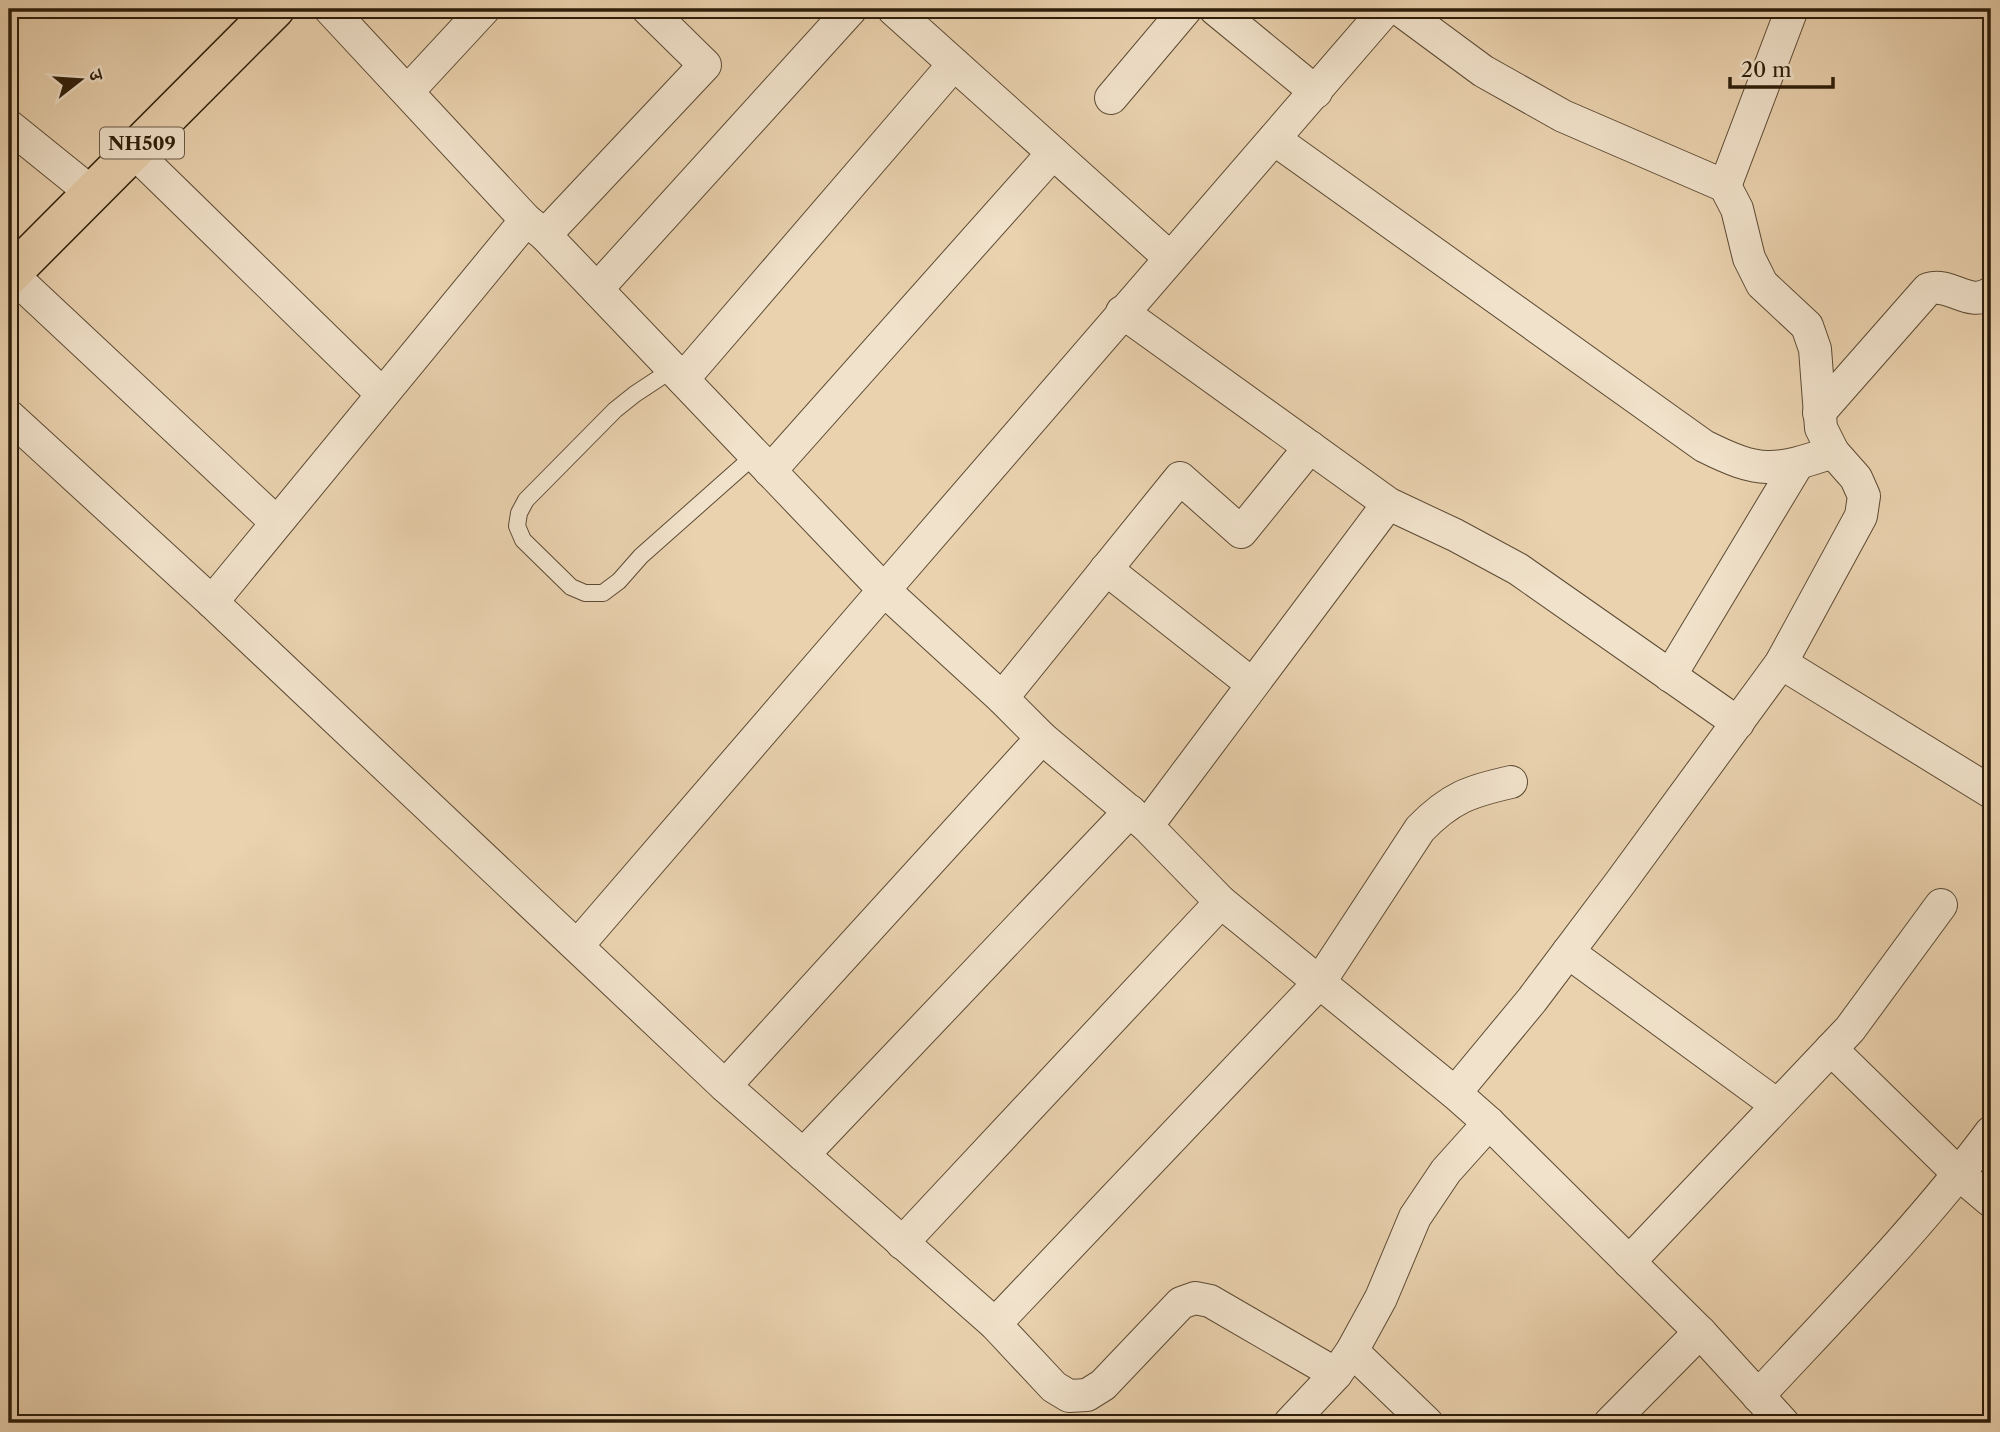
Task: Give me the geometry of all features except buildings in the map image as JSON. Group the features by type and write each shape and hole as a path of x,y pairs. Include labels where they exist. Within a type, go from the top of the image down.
{"highway":[{"name":"NH509","path":"10,275 275,9"}],"street":[{"path":"330,9 884,590 1042,738 1138,818 1221,902 1489,1123 1700,1332 1783,1423"},
{"path":"408,91 484,9"},
{"path":"212,602 382,394 536,227 705,65 648,9"},
{"path":"597,289 851,9"},
{"path":"893,9 1170,258"},
{"path":"1111,98 1186,9"},
{"path":"1215,9 1316,92"},
{"path":"578,945 1386,9"},
{"path":"1399,9 1483,71 1563,116 1725,186 1737,209 1749,258 1762,284 1807,326 1815,349 1821,428 1833,452 1856,478 1864,496 1861,516 1781,663 1568,951 1455,1093"},
{"path":"1725,186 1792,9"},
{"path":"678,374 954,64"},
{"path":"9,126 92,193"},
{"path":"1274,139 1703,446 1736,462 1768,468 1797,465 1833,452"},
{"path":"133,151 382,394"},
{"path":"762,463 1052,153"},
{"path":"10,275 276,522"},
{"path":"1819,413 1928,289 1938,286 1948,288 1966,298 1978,299 1991,293"},
{"path":"1122,312 1388,504 1455,535 1518,569 1738,723"},
{"path":"9,416 212,602 725,1086 995,1324 1054,1387 1069,1396 1087,1395 1103,1385 1181,1303 1195,1298 1210,1301 1344,1363 1427,1423"},
{"path":"1002,698 1180,478 1241,531 1310,447"},
{"path":"1670,676 1797,465"},
{"path":"803,1155 1138,818 1252,684 1388,504"},
{"path":"1106,569 1252,684"},
{"path":"1781,663 1991,792"},
{"path":"725,1086 1042,738"},
{"path":"995,1324 1320,983 1420,829 1441,807 1477,790 1511,782"},
{"path":"902,1243 1221,902"},
{"path":"1629,1262 1850,1029 1941,905"},
{"path":"1568,951 1777,1105"},
{"path":"1831,1049 1991,1201"},
{"path":"1290,1423 1344,1363 1381,1298 1415,1217 1446,1171 1489,1123"},
{"path":"1758,1396 1960,1174 1991,1132"},
{"path":"1610,1423 1700,1332"}],"lane":[{"path":"678,374 635,394 615,410 526,500 519,513 517,526 523,540 571,587 586,593 603,593 619,580 640,556 762,463"}]}
